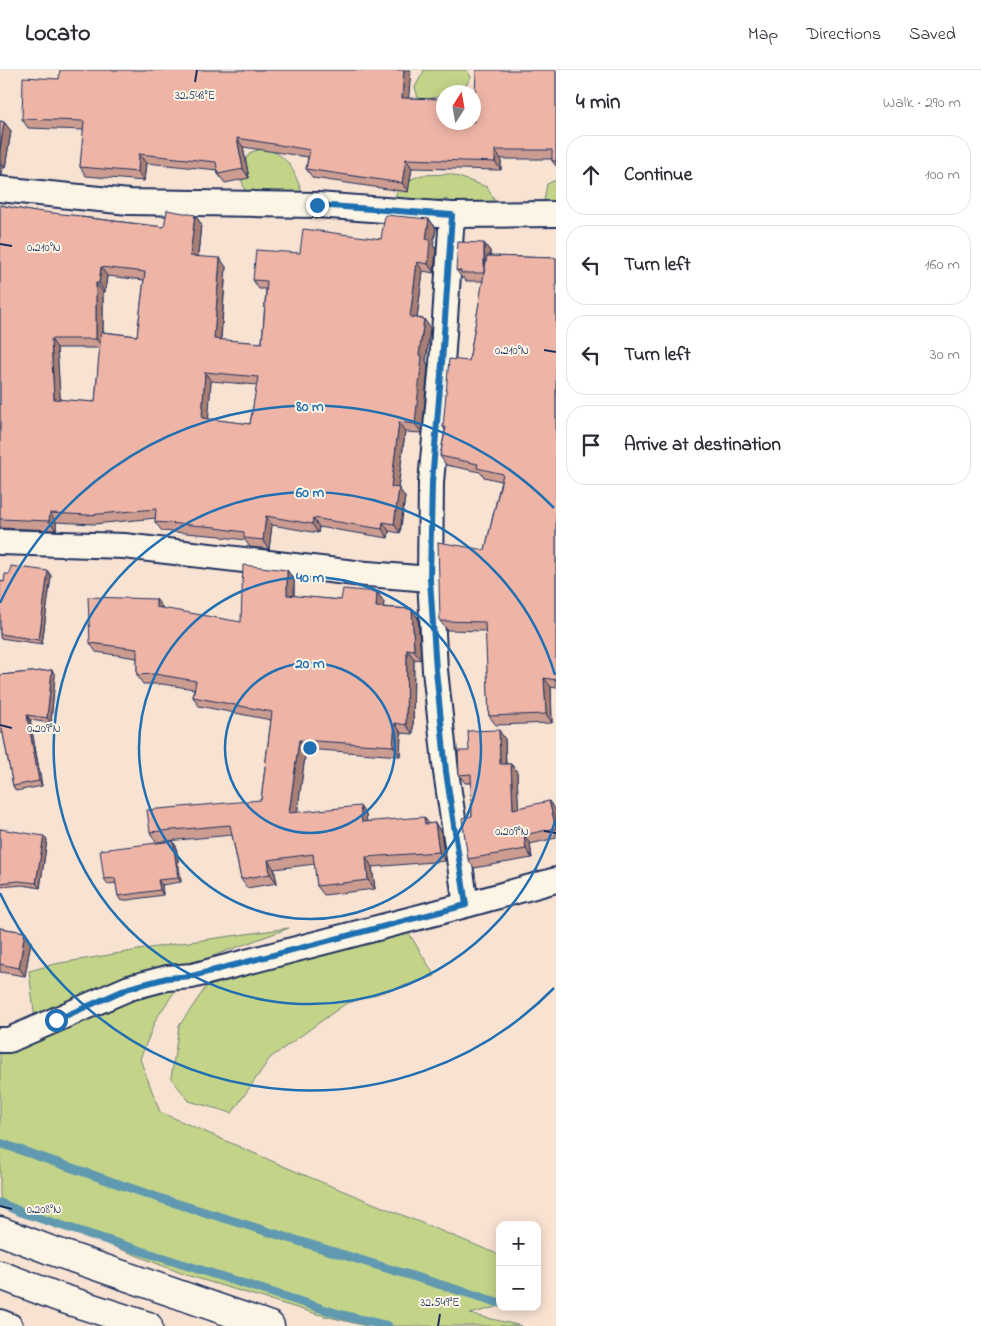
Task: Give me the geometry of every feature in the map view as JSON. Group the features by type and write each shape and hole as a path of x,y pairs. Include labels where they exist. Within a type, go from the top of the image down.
{"highway":[{"path":"0,1231 270,1326"},
{"path":"0,1275 58,1297 148,1326"}],"street":[{"path":"0,189 129,202 317,205 452,215 556,214"},
{"path":"452,215 432,482 430,579 436,670 446,772 466,905"},
{"path":"0,542 124,546 355,573 430,579"},
{"path":"0,1040 10,1040 129,988 167,978 192,976 556,880"},
{"path":"0,1322 10,1326"}],"green space":[{"path":"467,70 471,77 466,85 436,85 436,97 419,102 415,87 424,71"},
{"path":"265,148 280,156 289,164 301,190 290,213 245,192 239,169 251,152"},
{"path":"450,174 487,187 494,199 481,225 445,220 447,199 393,201 401,183 422,175"},
{"path":"556,180 556,204 544,200 547,184"},
{"path":"289,928 194,963 156,1019 140,1059 160,1112 297,1172 495,1253 496,1307 470,1314 522,1326 366,1326 317,1314 186,1275 60,1225 0,1205 0,1034 35,1021 29,971 55,964 174,944"},
{"path":"407,930 435,976 345,1004 270,1058 232,1113 189,1101 171,1078 179,1026 206,987"}],"building":[{"path":"60,70 404,70 402,98 436,99 436,130 481,130 481,85 476,85 476,70 556,70 556,161 552,161 552,150 495,150 495,162 406,159 402,183 306,169 310,150 237,138 243,169 218,174 216,162 139,154 138,172 80,167 84,121 22,119 23,77 59,79"},
{"path":"0,121 4,122 0,150"},
{"path":"0,205 35,212 164,227 167,210 195,215 190,256 220,258 214,339 262,343 267,281 253,280 256,250 300,253 303,229 381,239 385,215 429,219 426,239 430,240 428,264 417,262 410,317 424,319 419,355 422,356 415,424 399,422 391,487 399,488 394,524 383,522 382,529 313,518 312,524 266,516 263,540 244,538 244,532 216,527 155,522 156,509 88,515 50,513 49,521 0,519","holes":["101,267 145,272 137,336 101,332 95,402 54,399 51,339 96,339 96,283 99,283","205,372 258,377 250,424 202,418"]},
{"path":"458,242 484,243 484,273 461,273 461,271 456,270"},
{"path":"487,256 556,258 556,680 544,678 546,714 489,716 485,622 440,621 438,542 485,550 503,474 477,468 478,464 440,456 446,427 443,427 449,359 469,361"},
{"path":"243,565 287,570 287,595 341,600 343,589 377,592 376,607 412,609 414,650 407,649 406,725 395,723 393,746 299,740 289,813 360,806 362,822 424,817 425,824 435,823 439,852 366,857 368,880 317,886 313,854 268,860 270,874 241,879 230,825 150,832 147,810 261,800 272,712 193,697 196,681 155,674 137,675 137,649 90,643 88,597 156,599 156,607 241,622"},
{"path":"11,566 48,571 39,640 0,634 0,581 4,582 5,574 10,574"},
{"path":"52,670 47,718 27,715 39,781 13,786 2,728 0,729 0,675"},
{"path":"499,730 500,764 511,764 513,809 549,801 556,828 524,835 526,849 468,859 462,818 472,816 471,774 459,775 458,751 469,751 468,731"},
{"path":"0,829 44,836 36,883 19,881 0,883"},
{"path":"173,841 178,878 158,880 160,890 118,896 115,878 104,879 100,850"},
{"path":"0,928 25,932 19,968 0,964"}],"waterway":[{"path":"0,1143 162,1199 496,1302"},
{"path":"0,1203 60,1225 342,1315 388,1326"}],"route":[{"path":"56,1020 129,988 167,978 192,976 466,905 446,772 436,670 430,579 432,482 452,215 317,205"}]}
